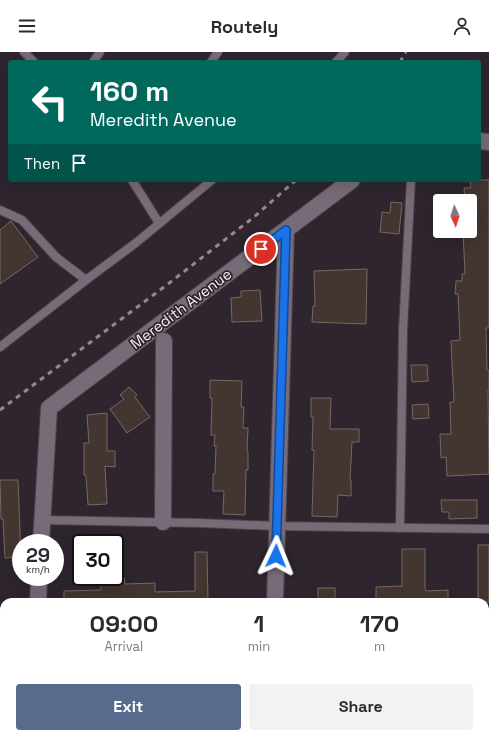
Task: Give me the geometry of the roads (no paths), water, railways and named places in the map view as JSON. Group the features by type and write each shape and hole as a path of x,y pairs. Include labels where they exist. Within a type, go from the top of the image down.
{"street":[{"name":"Meredith Avenue","path":"43,520 49,408 349,182"},
{"path":"275,598 286,230"},
{"path":"163,522 164,341"},
{"path":"42,534 43,520"},
{"path":"38,598 39,586"}],"lane":[{"path":"24,52 32,60"},
{"path":"338,60 345,52"},
{"path":"133,182 159,223"},
{"path":"0,348 210,182"},
{"path":"400,528 403,330 411,182"},
{"path":"0,210 22,220 56,257 86,280"},
{"path":"43,520 277,526 489,529"}],"railway":[{"path":"401,60 406,52"},
{"path":"0,410 168,284 254,217 294,182"}]}
